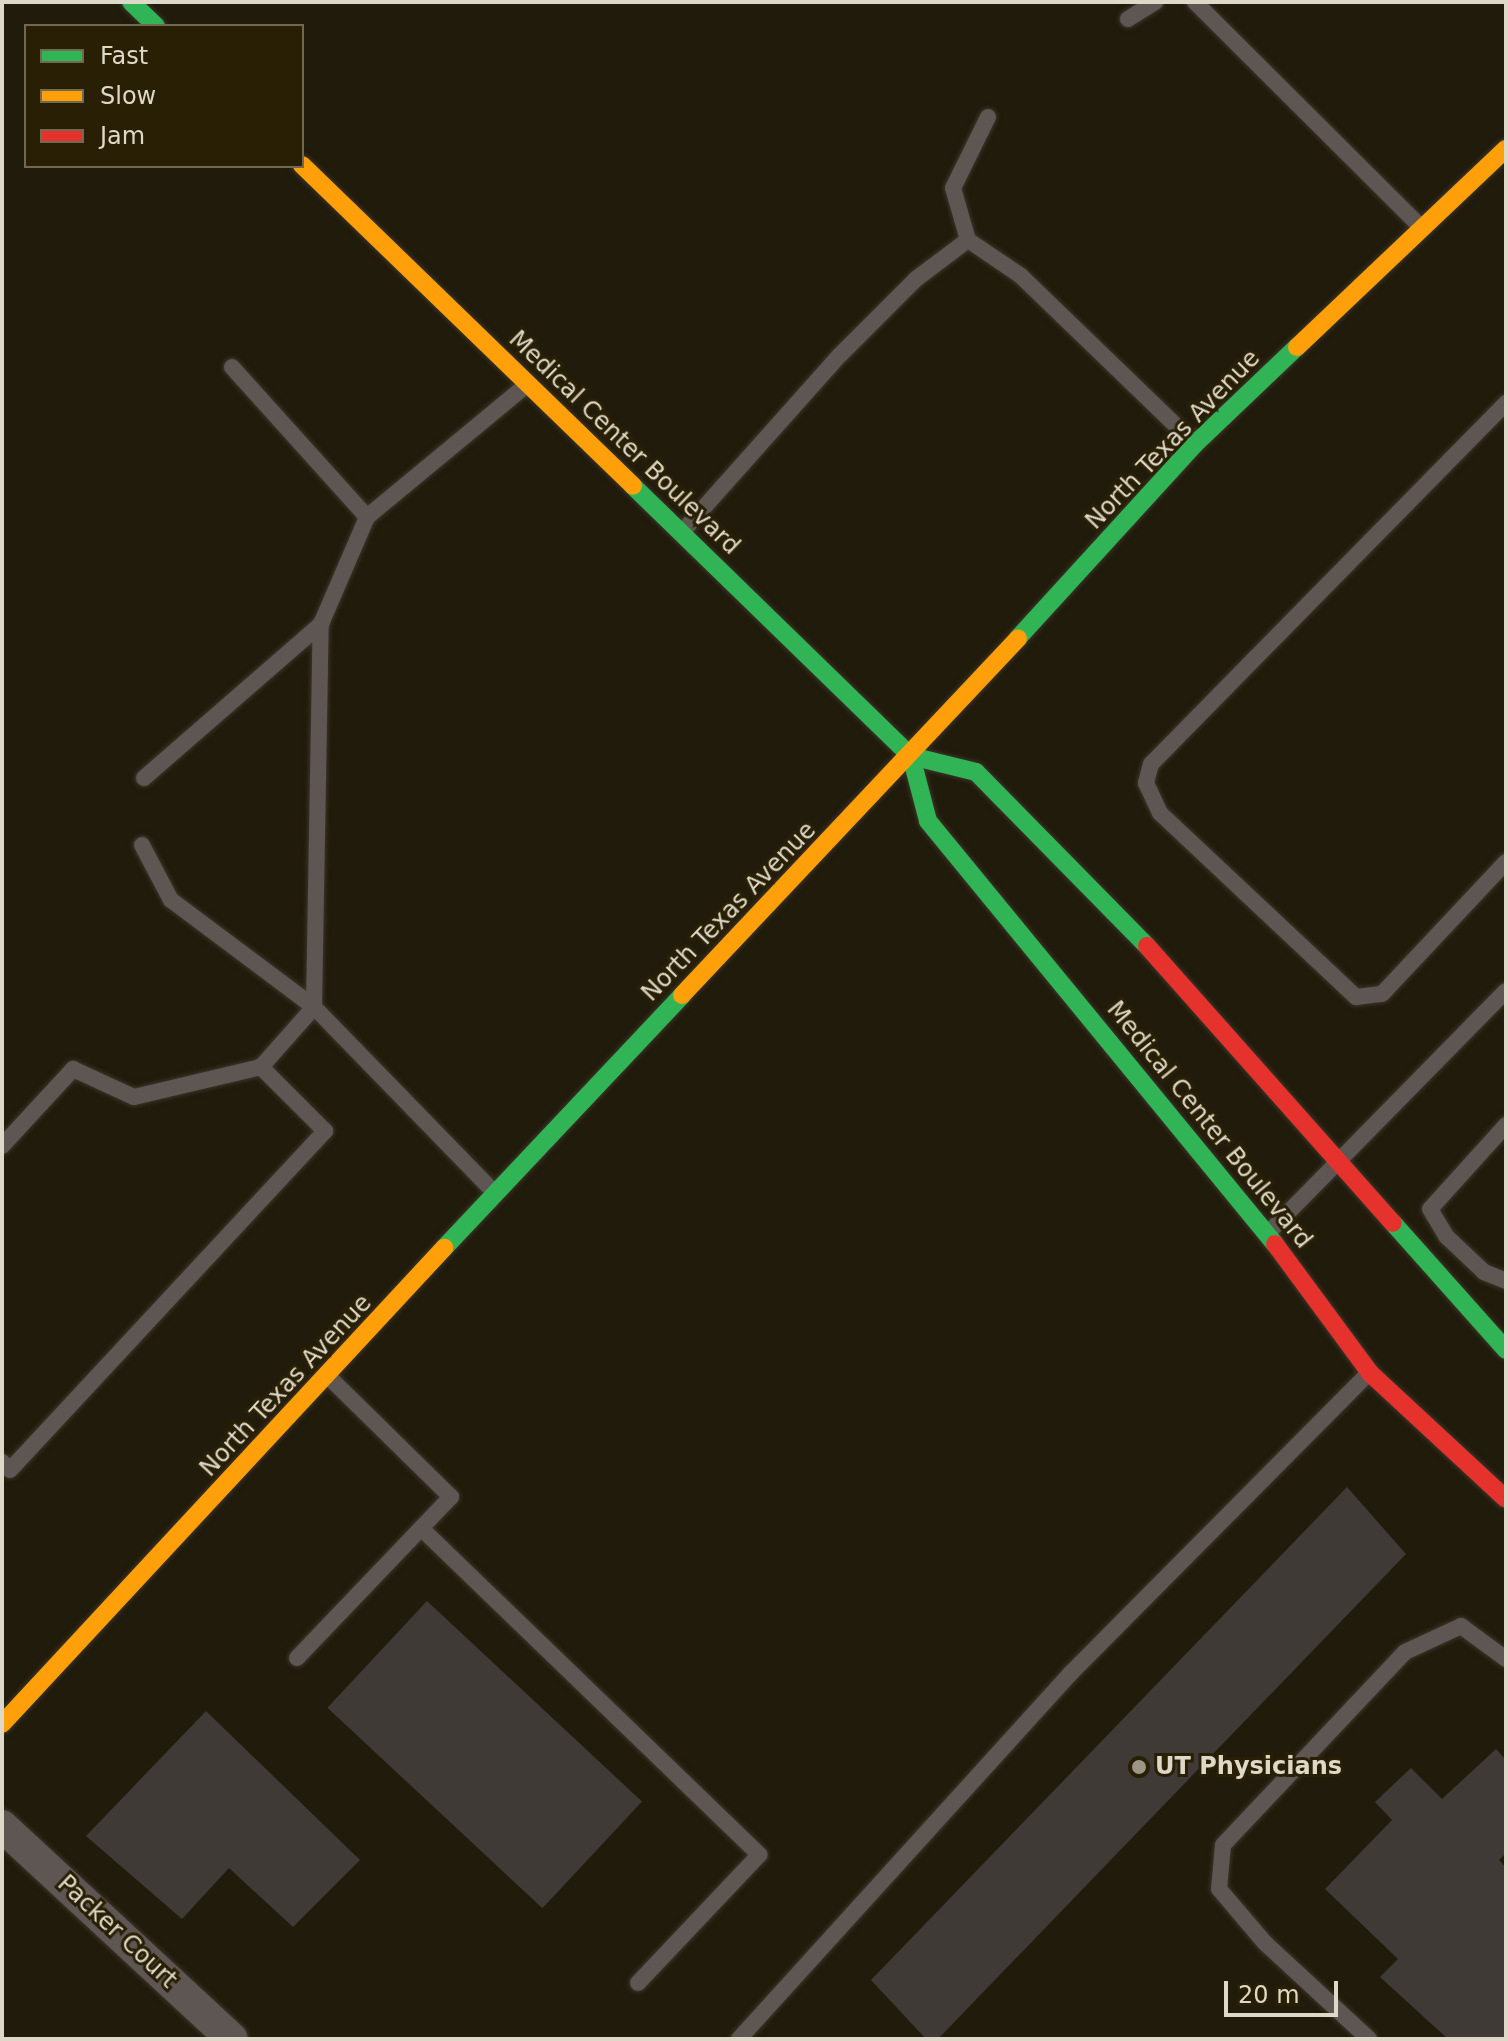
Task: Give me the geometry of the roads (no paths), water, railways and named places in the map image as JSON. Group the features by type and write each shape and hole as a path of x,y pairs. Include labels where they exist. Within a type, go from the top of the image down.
{"street":[{"path":"131,2 154,24"},
{"name":"North Texas Avenue","path":"2,1724 330,1378 494,1192 911,756 1195,444 1506,149"},
{"name":"Medical Center Boulevard","path":"304,167 911,756 928,821 1267,1234 1370,1373 1506,1499"},
{"path":"911,756 976,772 1120,915 1336,1165 1506,1350"},
{"name":"Packer Court","path":"2,1826 232,2039"}],"lane":[{"path":"1128,19 1155,2"},
{"path":"1195,2 1422,227"},
{"path":"988,117 953,188 968,240 1021,276 1195,444"},
{"path":"682,533 840,355 916,279 968,240"},
{"path":"232,367 367,517"},
{"path":"2,1146 73,1069 134,1097 261,1067 314,1007 321,624 367,517 529,382"},
{"path":"1506,403 1151,764 1146,783 1160,813 1356,997 1382,994 1506,862"},
{"path":"144,778 321,624"},
{"path":"142,845 171,900 314,1007 494,1192"},
{"path":"1267,1234 1506,991"},
{"path":"2,1462 10,1470 325,1131 261,1067"},
{"path":"1506,1125 1430,1209 1465,1255 1506,1281"},
{"path":"739,2039 1070,1674 1370,1373"},
{"path":"297,1658 451,1497 330,1378"},
{"path":"422,1529 759,1855 638,1983"},
{"path":"1369,2039 1265,1943 1219,1889 1223,1845 1405,1652 1461,1626 1503,1650"}],"place":[{"name":"UT Physicians","path":"1139,1767"}]}
